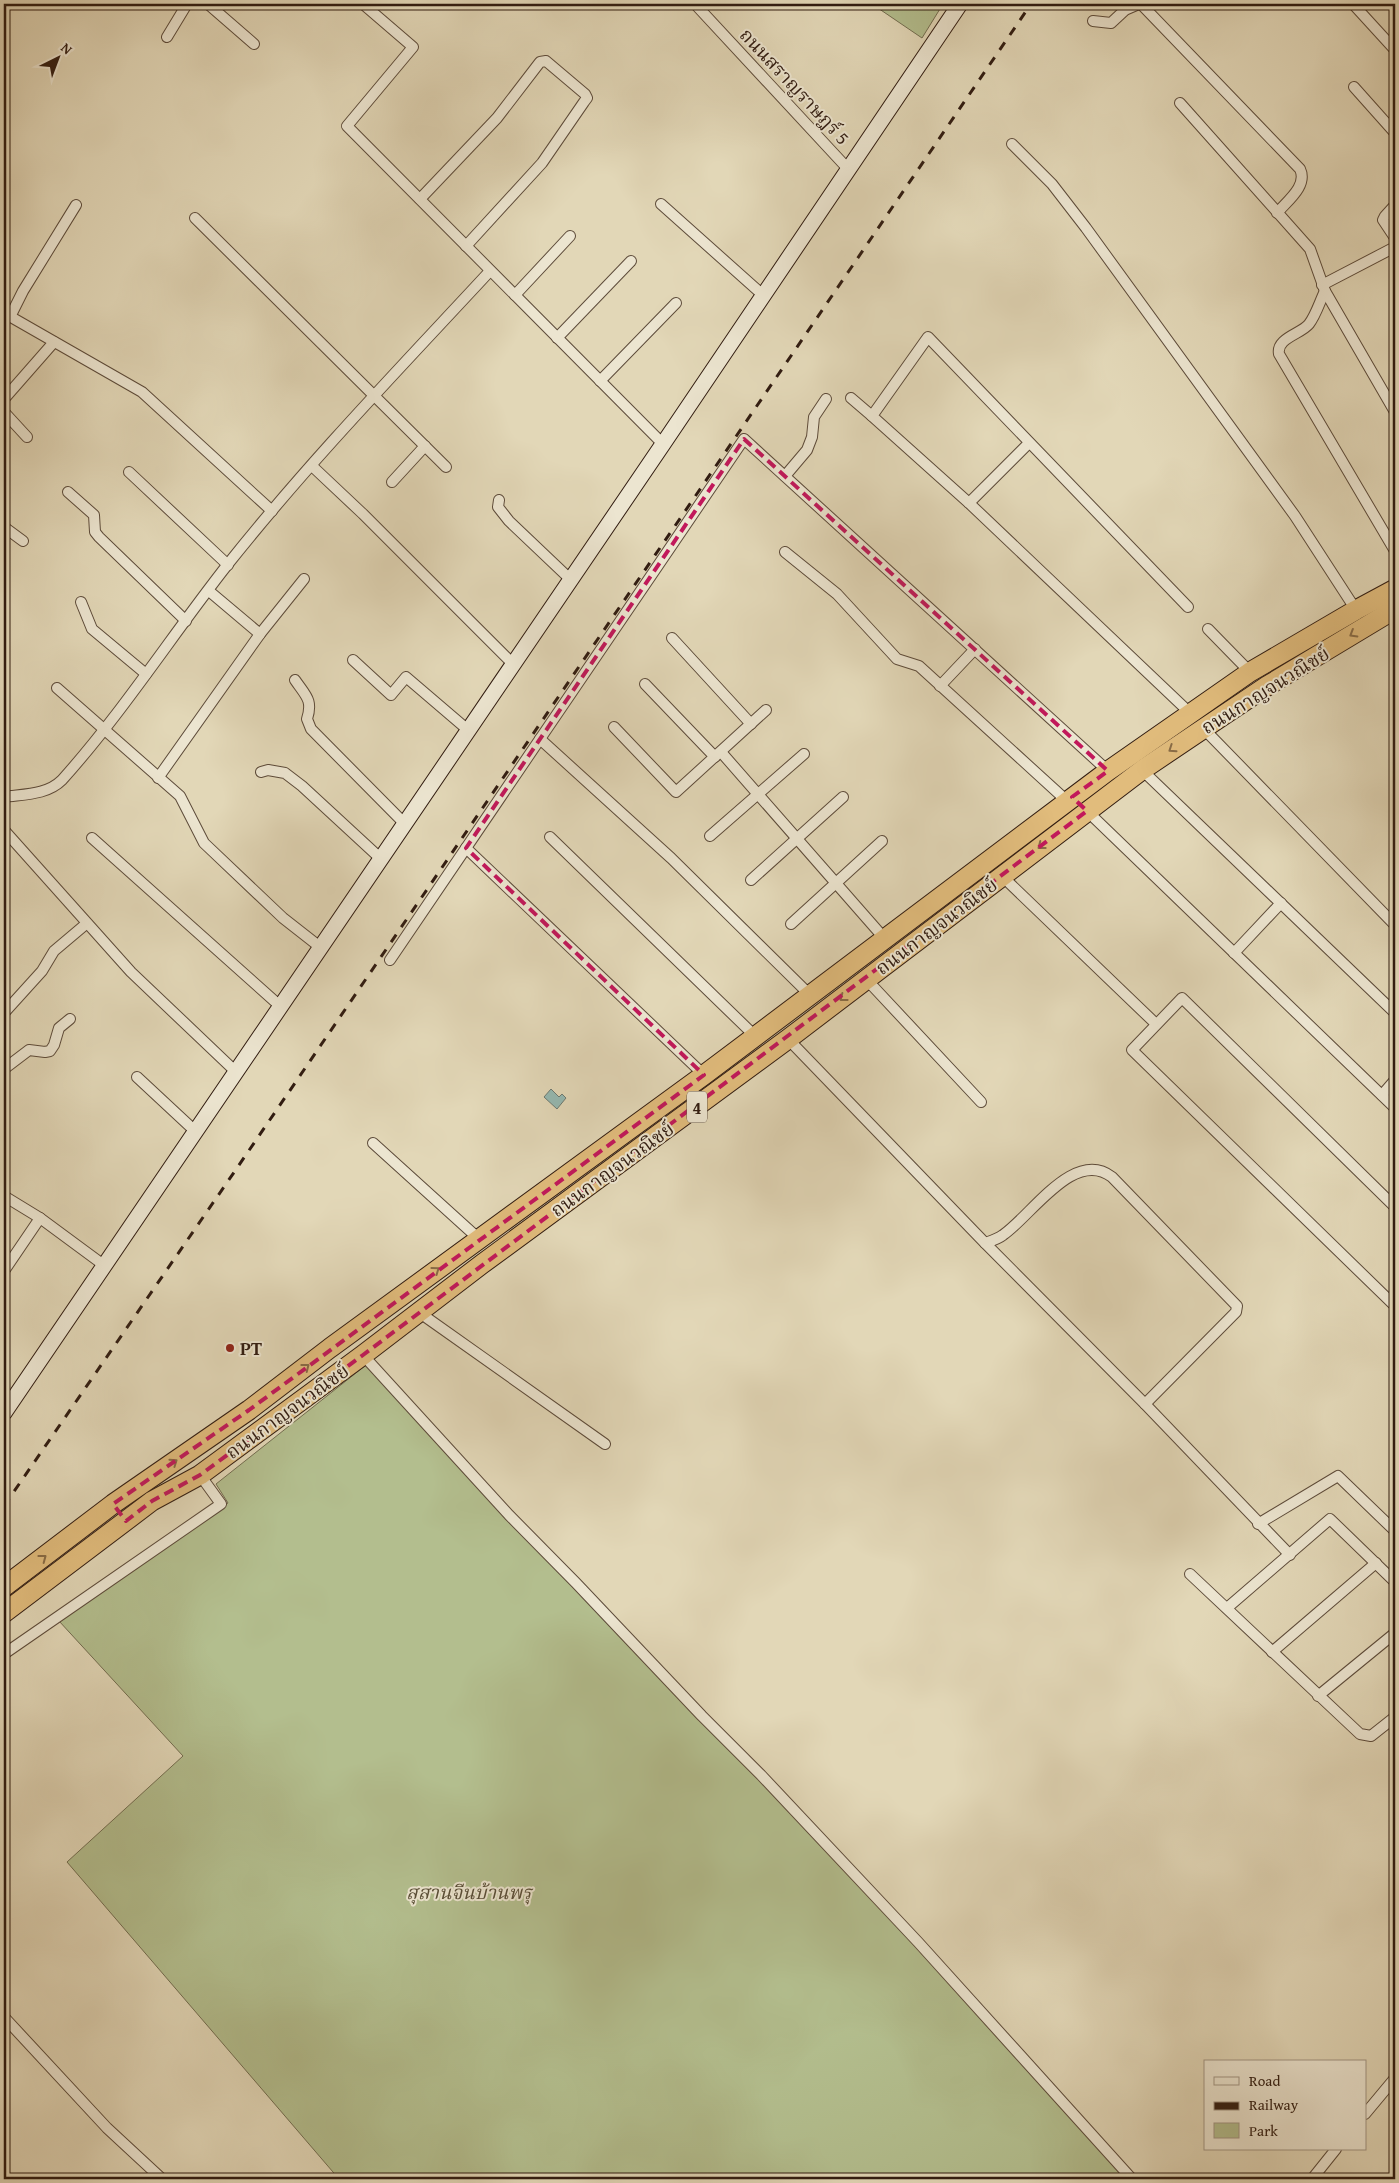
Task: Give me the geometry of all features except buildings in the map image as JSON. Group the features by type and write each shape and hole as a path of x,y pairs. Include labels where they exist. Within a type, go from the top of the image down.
{"highway":[{"name":"ถนนกาญจนวณิชย์","path":"4,1587 113,1504 249,1410 479,1239 704,1076 884,938 1108,771 1250,672 1395,589"},
{"name":"ถนนกาญจนวณิชย์","path":"4,1612 152,1501 200,1475 420,1313 482,1264 867,980 1142,770 1275,681 1395,609"},
{"path":"113,1504 126,1522"}],"street":[{"path":"167,37 187,4"},
{"path":"208,4 254,44"},
{"path":"363,4 414,48 347,126 663,444"},
{"name":"ถนนสราญราษฎร์ 5","path":"696,4 849,170"},
{"path":"4,1413 764,296 960,4"},
{"path":"1093,21 1111,23 1125,10 1140,4 1300,169 1302,176 1301,184 1277,213"},
{"path":"1353,4 1395,50"},
{"path":"420,199 497,118 540,62 546,62 585,94 586,100 542,163 466,246"},
{"path":"1354,87 1395,133"},
{"path":"1180,103 1310,249 1323,288 1395,412"},
{"path":"1012,144 1052,184 1086,228 1294,516 1356,610"},
{"path":"661,204 764,296"},
{"path":"76,205 7,315 142,392 272,511"},
{"path":"1395,205 1384,216 1383,220 1395,238"},
{"path":"195,218 446,467"},
{"path":"515,295 570,236"},
{"path":"1395,247 1323,288 1308,325 1282,343 1279,348 1279,354 1395,551"},
{"path":"557,338 631,261"},
{"path":"4,797 44,791 54,786 66,776 228,565 272,511 374,396 490,271"},
{"path":"600,381 676,303"},
{"path":"872,416 928,336 1188,608"},
{"path":"4,399 54,342"},
{"path":"851,398 969,503 1190,713"},
{"path":"785,476 807,450 812,437 814,417 826,399"},
{"path":"4,412 27,437"},
{"path":"390,960 744,439 1108,771"},
{"path":"969,503 1029,443"},
{"path":"392,482 426,446"},
{"path":"312,466 514,664"},
{"path":"129,472 228,565"},
{"path":"68,492 94,515 95,532 98,537 186,621"},
{"path":"499,500 498,507 509,521 570,579"},
{"path":"4,507 4,525 23,541"},
{"path":"785,552 837,594 897,659 919,666 1070,799 1087,811 1395,1108"},
{"path":"158,778 260,634 304,579"},
{"path":"209,591 260,634"},
{"path":"81,602 92,629 146,674"},
{"path":"1208,629 1250,672"},
{"path":"672,638 751,724"},
{"path":"940,686 975,649"},
{"path":"354,660 391,695 406,677 468,730"},
{"path":"295,680 310,702 307,719 311,729 404,823"},
{"path":"645,684 758,795 884,938"},
{"path":"57,688 183,800 204,842 283,918 320,948"},
{"path":"614,727 676,792 766,710"},
{"path":"1203,728 1395,926"},
{"path":"540,739 671,858 810,995"},
{"path":"710,836 804,754"},
{"path":"261,772 268,770 285,773 302,786 380,858"},
{"path":"1142,770 1395,1012"},
{"path":"751,880 843,797"},
{"path":"4,830 86,924 131,972 235,1071"},
{"path":"550,837 756,1037"},
{"path":"92,838 280,1006"},
{"path":"791,924 882,841"},
{"path":"466,848 704,1076"},
{"path":"1002,876 1156,1024"},
{"path":"1234,953 1281,903"},
{"path":"4,1012 42,971 54,951 86,924"},
{"path":"867,980 981,1102"},
{"path":"1395,1207 1182,998 1132,1050 1395,1306"},
{"path":"4,1069 29,1050 45,1052 50,1050 54,1045 60,1028 70,1019"},
{"path":"788,1039 1290,1555"},
{"path":"137,1077 195,1131"},
{"path":"1382,1095 1395,1080"},
{"path":"372,1143 479,1239"},
{"path":"985,1243 1003,1235 1062,1181 1075,1173 1092,1169 1112,1177 1237,1306 1236,1312 1145,1404"},
{"path":"4,1196 40,1218 105,1266"},
{"path":"4,1271 40,1218"},
{"path":"420,1313 605,1444"},
{"path":"363,1355 509,1515 761,1775 918,1942 1132,2179"},
{"path":"4,1654 221,1504 200,1475"},
{"path":"1258,1524 1338,1476 1395,1531"},
{"path":"1227,1608 1330,1519 1395,1582"},
{"path":"1272,1652 1376,1564"},
{"path":"1190,1574 1318,1696 1364,1736 1374,1734 1395,1717"},
{"path":"1318,1696 1395,1633"},
{"path":"4,2017 107,2128 162,2179"},
{"path":"1366,2113 1395,2078"},
{"path":"1312,2179 1335,2150"}],"highlighted area":[{"path":"744,439 1108,771 1072,797 1087,811 363,1355 200,1475 152,1501 126,1521 113,1504 249,1410 704,1075 466,848"}],"green space":[{"path":"872,4 943,4 922,38"},
{"name":"สุสานจีนบ้านพรุ","path":"366,1365 573,1584 635,1653 759,1778 1132,2179 339,2179 67,1862 183,1756 59,1621 228,1503 216,1484"}],"water":[{"path":"551,1089 559,1097 562,1094 566,1098 557,1109 544,1097"}],"railway":[{"path":"4,1506 237,1168 1031,4"}],"place":[{"name":"PT","path":"230,1348"}]}
